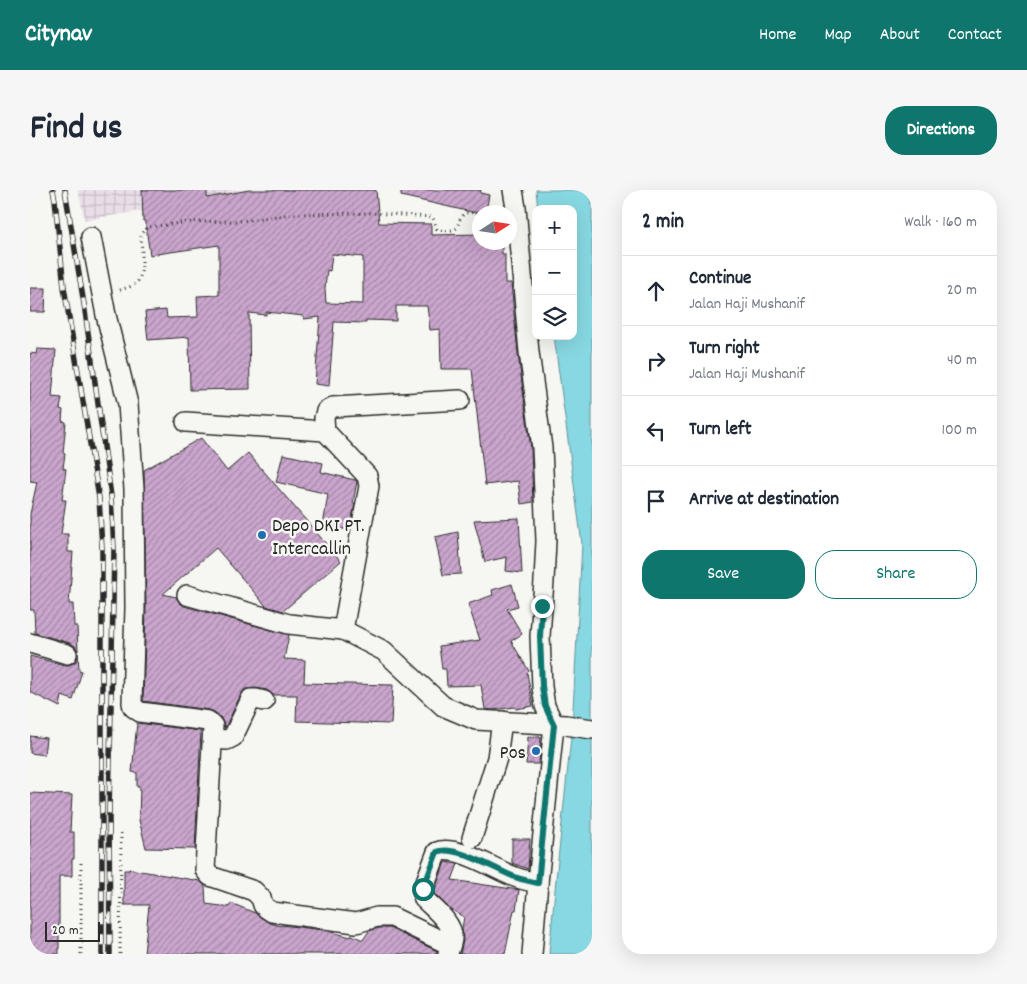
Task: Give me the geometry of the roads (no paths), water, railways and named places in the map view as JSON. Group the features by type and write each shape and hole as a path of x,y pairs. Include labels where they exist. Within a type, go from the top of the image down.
{"street":[{"path":"513,190 529,352 542,448 546,541 540,636 542,686 545,706 560,725 538,883 532,954"},
{"path":"91,237 106,315 128,404 134,490 135,608 132,703 140,712 208,722 213,726 205,870 208,875 254,891 261,898 263,905 272,912 356,923 378,917 392,917 449,950 452,931 449,925 424,899 423,895 423,889 437,852 442,850 464,854 516,877 538,883"},
{"path":"343,630 370,486 367,476 325,431 324,418 326,411 333,407 460,400"},
{"path":"186,422 325,431"},
{"path":"186,596 289,624 343,630 384,651 443,706 476,720 560,725 592,729"},
{"path":"30,643 68,654"},
{"path":"213,739 227,740 234,737 251,699 264,701"},
{"path":"472,838 496,758 502,721"}],"water":[{"path":"536,190 592,190 592,954 549,954 572,728 582,544 555,340 577,340 577,205 538,205"}],"railway":[{"path":"53,190 64,287 99,498 102,548 102,954"},
{"path":"65,190 84,304 111,496 114,548 109,814 110,954"}],"place":[{"name":"Depo DKI PT. Intercallin","path":"262,535"},
{"name":"Pos","path":"536,751"}]}
